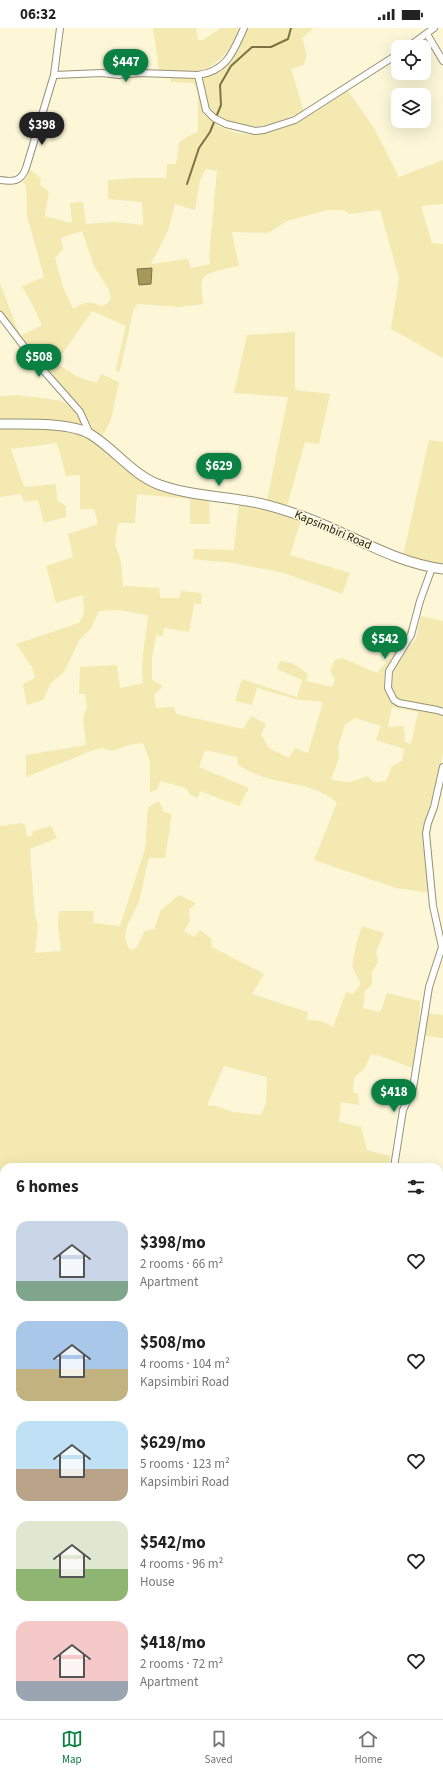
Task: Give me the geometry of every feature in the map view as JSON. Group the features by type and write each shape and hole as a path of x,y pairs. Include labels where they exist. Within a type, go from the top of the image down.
{"street":[{"path":"0,180 14,181 23,175 54,75 60,28"},
{"path":"54,75 102,73 119,75 139,73 198,75 217,70 225,64 244,28"},
{"path":"418,40 434,28"},
{"path":"427,34 443,61"},
{"path":"198,75 206,110 214,118 226,124 255,131 264,130 295,120 391,58"},
{"path":"0,315 35,361 80,412 90,434"},
{"name":"Kapsimbiri Road","path":"0,424 61,426 84,431 90,434 139,474 159,484 197,495 247,501 272,506 317,521 398,558 432,568 443,569"},
{"path":"432,568 420,601 411,635 389,672 387,684 394,700 399,703 443,712"},
{"path":"395,1163 403,1110 413,1088 428,987 442,947 434,906 426,833 443,767"}],"shaded area":[{"path":"153,28 196,28 198,40 203,40 221,28 240,28 229,49 217,62 203,70 187,72 159,70"},
{"path":"248,28 314,28 302,38 307,55 304,65 291,69 304,112 266,125 247,127 227,121 210,108 205,96 202,77 219,71 226,66 236,53"},
{"path":"171,76 195,77 199,87 203,114 220,126 237,133 254,134 271,132 287,126 319,110 348,91 374,128 399,177 443,160 443,204 421,206 432,243 443,244 443,358 391,329 399,278 380,210 349,214 345,210 328,210 287,221 268,233 232,232 239,266 212,272 204,278 201,286 203,304 179,307 138,304 134,308 120,370 117,373 116,368 126,326 92,311 56,363 78,377 97,383 101,374 119,382 111,420 102,437 93,429 86,415 20,336 42,325 22,286 44,277 27,216 26,186 23,182 27,177 29,169 41,178 40,185 49,192 45,216 72,223 70,203 83,202 86,224 114,222 143,225 142,202 108,199 108,180 166,178 167,164 176,164 179,143 186,137 198,132 198,95 194,83 171,82","holes":["206,169 217,171 209,258 210,264 191,268 188,259 151,264 168,231 175,204 195,210 200,180","82,231 94,266 109,290 111,298 107,304 101,306 90,302 73,309 63,287 55,258 63,249 61,238"]},
{"path":"152,268 151,284 139,285 137,269"},
{"path":"0,283 19,335 0,311"},
{"path":"295,332 295,390 330,394 319,444 305,442 287,506 267,500 288,397 234,393 247,335"},
{"path":"16,395 50,399 68,404 73,408 81,420 83,427 0,421 0,396"},
{"path":"44,428 82,434 102,447 125,469 139,479 209,499 210,524 190,524 190,499 137,494 135,523 118,523 115,544 121,562 123,586 159,588 160,598 179,598 181,591 202,593 201,604 194,604 189,632 164,628 163,636 156,635 152,659 152,680 163,686 154,695 156,708 174,707 176,714 243,729 251,716 266,724 261,734 269,748 289,758 295,748 308,753 323,702 295,699 257,688 252,705 235,701 242,679 297,697 302,680 277,669 280,661 292,663 308,674 306,681 332,687 335,679 330,671 335,660 342,658 377,673 394,653 413,620 405,641 387,669 384,684 389,698 396,705 441,714 443,716 443,754 424,831 429,893 396,888 314,860 337,803 329,796 309,788 253,773 238,765 237,757 205,750 199,767 249,788 239,806 200,791 197,798 189,794 186,788 160,781 157,790 150,792 150,761 143,743 129,745 112,751 102,748 91,751 26,777 26,755 86,745 83,718 87,708 85,694 79,694 80,667 117,665 120,688 143,683 143,658 148,615 119,610 99,611 91,628 79,641 64,672 51,683 43,700 27,705 23,684 35,678 32,667 16,644 79,623 84,613 83,595 56,603 46,566 73,557 68,534 98,524 94,509 80,509 80,475 66,476 57,443 11,449 24,487 56,484 57,500 66,506 66,517 44,523 38,500 24,502 21,494 0,497 0,429","holes":["392,707 418,712 411,744 405,742 404,726 388,727","355,718 381,726 376,740 404,749 402,761 392,766 386,781 373,782 368,776 350,782 331,780 339,758 338,747 345,725"]},
{"path":"429,440 443,442 443,566 403,556"},
{"path":"239,503 269,509 301,520 290,555 350,573 342,594 284,573 233,563 193,559 194,549 234,550"},
{"path":"421,616 443,621 443,708 401,701 395,697 391,687 390,677 395,666 416,638"},
{"path":"159,801 164,812 172,814 165,858 149,858 138,905 126,930 126,943 130,950 136,948 145,931 154,929 161,910 179,895 196,903 189,910 190,921 184,931 194,937 200,930 211,938 212,947 264,974 252,994 308,1012 307,1020 322,1021 333,1027 346,992 353,994 361,984 352,967 356,945 362,926 384,933 376,951 378,962 372,972 372,985 365,991 363,1008 380,1012 387,993 420,1001 419,1024 412,1068 371,1054 365,1068 354,1078 353,1092 358,1094 359,1105 341,1102 339,1122 361,1127 367,1150 390,1156 389,1163 0,1163 0,826 21,823 25,824 27,837 32,836 33,831 51,826 57,838 30,849 35,916 38,924 35,953 61,951 58,924 59,911 94,911 93,923 120,926 145,849 148,807","holes":["224,1066 267,1077 266,1103 261,1115 233,1112 217,1106 207,1105"]},
{"path":"427,1013 443,1015 443,1038 425,1036"}],"waterway":[{"path":"187,184 199,148 210,132 221,105 220,85 231,66 252,47 271,47 288,39 291,28"}]}
